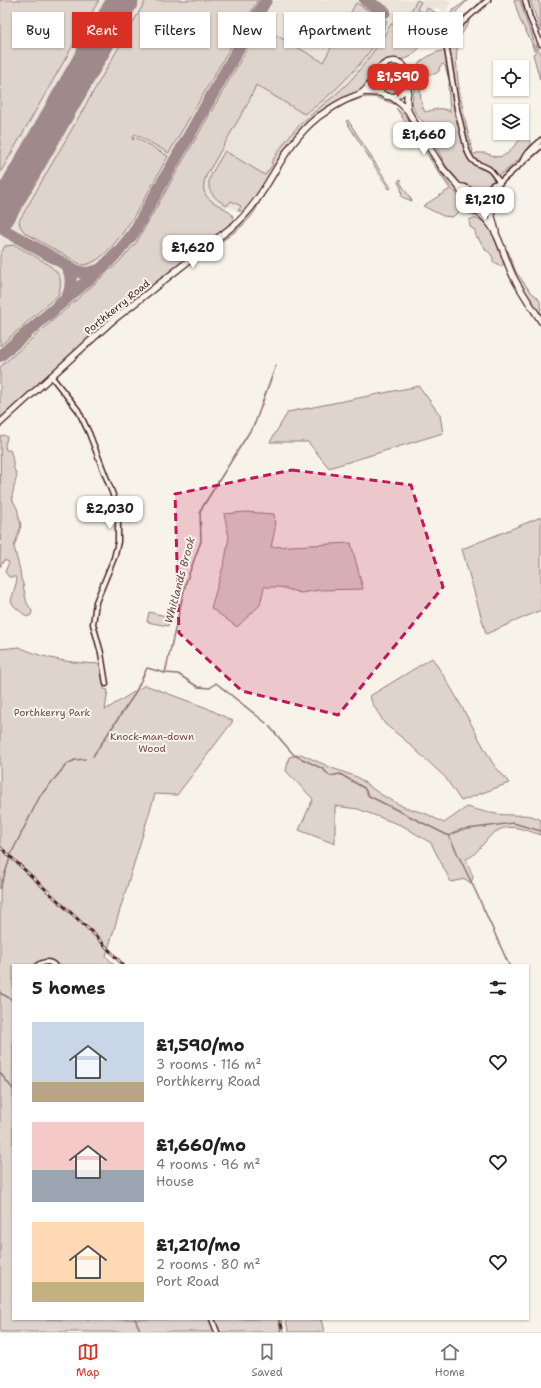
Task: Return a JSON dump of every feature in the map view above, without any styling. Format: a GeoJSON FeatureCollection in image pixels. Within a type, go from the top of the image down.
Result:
{"type":"FeatureCollection","features":[{"type":"Feature","properties":{"kind":"street"},"geometry":{"type":"LineString","coordinates":[[479,213],[486,210],[498,188],[499,183],[490,170],[475,163],[469,156],[457,109],[450,61],[446,47],[447,42],[454,31],[488,0]]}},
{"type":"Feature","properties":{"kind":"street"},"geometry":{"type":"LineString","coordinates":[[525,0],[530,18],[541,44]]}},
{"type":"Feature","properties":{"kind":"street"},"geometry":{"type":"LineString","coordinates":[[364,92],[378,68],[392,62],[397,63],[408,72],[409,82],[406,99],[408,111]]}},
{"type":"Feature","properties":{"kind":"street"},"geometry":{"type":"LineString","coordinates":[[374,77],[376,86],[381,93],[392,97],[408,111],[443,169],[459,187],[471,210],[486,218],[496,234],[513,276],[541,321]]}},
{"type":"Feature","properties":{"kind":"street"},"geometry":{"type":"LineString","coordinates":[[392,97],[401,94],[408,87]]}},
{"type":"Feature","properties":{"kind":"street","name":"Porthkerry Road"},"geometry":{"type":"LineString","coordinates":[[0,423],[112,321],[237,223],[259,198],[287,151],[305,129],[331,108],[364,92],[381,93]]}},
{"type":"Feature","properties":{"kind":"street"},"geometry":{"type":"LineString","coordinates":[[522,162],[525,156],[541,140]]}},
{"type":"Feature","properties":{"kind":"street"},"geometry":{"type":"LineString","coordinates":[[468,202],[471,196],[499,183],[541,146]]}},
{"type":"Feature","properties":{"kind":"street"},"geometry":{"type":"LineString","coordinates":[[459,187],[462,186],[486,196],[496,227],[496,234]]}},
{"type":"Feature","properties":{"kind":"street"},"geometry":{"type":"LineString","coordinates":[[51,376],[78,410],[89,433],[113,495],[118,519],[117,547],[96,602],[93,624],[101,653],[106,684]]}},
{"type":"Feature","properties":{"kind":"street"},"geometry":{"type":"LineString","coordinates":[[40,964],[49,962],[52,964]]}},
{"type":"Feature","properties":{"kind":"street"},"geometry":{"type":"LineString","coordinates":[[212,1320],[217,1332]]}},
{"type":"Feature","properties":{"kind":"highlighted area"},"geometry":{"type":"Polygon","coordinates":[[[292,470],[411,485],[443,587],[338,715],[242,691],[179,633],[175,494],[292,470]]]}},
{"type":"Feature","properties":{"kind":"shaded area"},"geometry":{"type":"Polygon","coordinates":[[[0,0],[452,0],[445,12],[436,7],[433,12],[393,12],[393,48],[396,48],[340,98],[291,138],[237,211],[228,206],[0,416],[0,0]]]}},
{"type":"Feature","properties":{"kind":"green space"},"geometry":{"type":"Polygon","coordinates":[[[0,0],[99,0],[92,12],[72,12],[72,47],[0,173],[0,0]]]}},
{"type":"Feature","properties":{"kind":"green space"},"geometry":{"type":"Polygon","coordinates":[[[146,0],[258,0],[251,12],[218,12],[218,48],[230,48],[169,153],[135,134],[132,139],[133,140],[135,137],[168,156],[143,202],[119,237],[107,252],[94,261],[82,265],[25,233],[20,226],[19,221],[118,48],[132,48],[132,24],[146,0]]]}},
{"type":"Feature","properties":{"kind":"green space"},"geometry":{"type":"Polygon","coordinates":[[[417,0],[421,2],[417,9],[422,12],[410,12],[417,0]]]}},
{"type":"Feature","properties":{"kind":"green space"},"geometry":{"type":"Polygon","coordinates":[[[468,0],[456,12],[452,12],[454,8],[454,10],[468,0]]]}},
{"type":"Feature","properties":{"kind":"green space"},"geometry":{"type":"Polygon","coordinates":[[[481,0],[491,0],[473,16],[463,22],[463,16],[481,0]]]}},
{"type":"Feature","properties":{"kind":"green space"},"geometry":{"type":"Polygon","coordinates":[[[514,0],[520,0],[535,43],[533,44],[536,50],[534,51],[531,41],[520,20],[514,0]]]}},
{"type":"Feature","properties":{"kind":"green space"},"geometry":{"type":"Polygon","coordinates":[[[530,0],[538,0],[540,4],[541,32],[530,0]]]}},
{"type":"Feature","properties":{"kind":"green space"},"geometry":{"type":"Polygon","coordinates":[[[356,3],[372,12],[351,12],[356,3]]]}},
{"type":"Feature","properties":{"kind":"green space"},"geometry":{"type":"Polygon","coordinates":[[[427,8],[434,12],[425,12],[427,8]]]}},
{"type":"Feature","properties":{"kind":"green space"},"geometry":{"type":"Polygon","coordinates":[[[468,22],[469,23],[463,32],[463,24],[468,22]]]}},
{"type":"Feature","properties":{"kind":"green space"},"geometry":{"type":"Polygon","coordinates":[[[392,24],[393,48],[419,48],[410,57],[404,59],[388,59],[381,62],[375,67],[366,86],[362,90],[342,99],[303,128],[286,147],[264,185],[247,209],[238,211],[241,206],[231,201],[227,206],[217,199],[209,187],[209,181],[225,151],[265,175],[273,164],[271,163],[282,146],[300,125],[336,95],[352,79],[376,48],[385,48],[385,34],[392,24]]]}},
{"type":"Feature","properties":{"kind":"green space"},"geometry":{"type":"Polygon","coordinates":[[[276,35],[284,40],[284,48],[298,48],[323,62],[331,48],[372,48],[339,86],[315,107],[304,114],[256,85],[248,103],[206,176],[204,186],[205,193],[209,199],[231,214],[234,220],[233,224],[114,316],[76,350],[75,348],[72,350],[74,352],[0,419],[0,367],[119,262],[136,243],[247,48],[276,48],[276,35]]]}},
{"type":"Feature","properties":{"kind":"green space"},"geometry":{"type":"Polygon","coordinates":[[[536,44],[541,54],[540,80],[533,54],[537,51],[536,44]]]}},
{"type":"Feature","properties":{"kind":"green space"},"geometry":{"type":"Polygon","coordinates":[[[450,48],[458,48],[457,64],[460,96],[472,152],[475,155],[476,153],[485,153],[496,157],[503,156],[508,153],[520,140],[529,140],[531,144],[520,158],[506,171],[497,176],[492,173],[491,176],[495,180],[483,188],[482,186],[473,190],[469,186],[460,184],[447,167],[426,132],[424,122],[419,118],[413,108],[412,101],[419,63],[432,54],[442,51],[446,54],[451,77],[449,79],[443,64],[440,66],[439,71],[435,74],[420,74],[420,93],[423,108],[425,112],[444,109],[450,112],[448,85],[450,84],[452,86],[458,123],[463,142],[471,161],[480,168],[488,169],[472,158],[463,139],[450,48]]]}},
{"type":"Feature","properties":{"kind":"green space"},"geometry":{"type":"Polygon","coordinates":[[[391,66],[401,70],[405,80],[401,90],[391,94],[381,90],[377,80],[381,70],[391,66]]]}},
{"type":"Feature","properties":{"kind":"green space"},"geometry":{"type":"Polygon","coordinates":[[[365,95],[373,95],[383,98],[400,106],[381,99],[370,97],[365,97],[351,102],[350,100],[365,95]]]}},
{"type":"Feature","properties":{"kind":"green space"},"geometry":{"type":"Polygon","coordinates":[[[396,108],[409,118],[432,156],[430,159],[396,108]]]}},
{"type":"Feature","properties":{"kind":"green space"},"geometry":{"type":"Polygon","coordinates":[[[348,120],[391,188],[389,189],[346,121],[348,120]]]}},
{"type":"Feature","properties":{"kind":"green space"},"geometry":{"type":"Polygon","coordinates":[[[430,159],[433,160],[459,197],[462,205],[458,213],[452,217],[443,216],[423,206],[450,189],[430,159]]]}},
{"type":"Feature","properties":{"kind":"green space"},"geometry":{"type":"Polygon","coordinates":[[[400,179],[402,180],[400,182],[412,201],[402,197],[401,188],[398,182],[400,179]]]}},
{"type":"Feature","properties":{"kind":"green space"},"geometry":{"type":"Polygon","coordinates":[[[476,197],[480,197],[484,203],[480,209],[476,209],[472,205],[472,201],[476,197]]]}},
{"type":"Feature","properties":{"kind":"green space"},"geometry":{"type":"Polygon","coordinates":[[[259,203],[247,221],[219,243],[219,241],[240,224],[259,203]]]}},
{"type":"Feature","properties":{"kind":"green space"},"geometry":{"type":"Polygon","coordinates":[[[474,218],[485,222],[486,221],[493,234],[504,264],[500,267],[498,264],[493,262],[491,255],[485,250],[479,238],[476,237],[475,230],[470,227],[469,220],[474,218]]]}},
{"type":"Feature","properties":{"kind":"green space"},"geometry":{"type":"Polygon","coordinates":[[[15,245],[54,269],[60,279],[60,287],[58,295],[0,346],[0,255],[5,246],[15,245]]]}},
{"type":"Feature","properties":{"kind":"green space"},"geometry":{"type":"Polygon","coordinates":[[[506,249],[516,272],[530,291],[540,301],[541,316],[518,281],[506,249]]]}},
{"type":"Feature","properties":{"kind":"green space"},"geometry":{"type":"Polygon","coordinates":[[[419,386],[440,415],[443,433],[329,468],[308,442],[270,442],[288,412],[419,386]]]}},
{"type":"Feature","properties":{"kind":"green space"},"geometry":{"type":"Polygon","coordinates":[[[4,435],[7,437],[5,446],[6,450],[10,450],[14,470],[17,475],[12,496],[17,508],[21,526],[14,547],[27,603],[32,611],[31,615],[27,617],[14,606],[11,601],[17,580],[16,577],[9,577],[5,572],[9,562],[4,560],[0,567],[0,436],[4,435]]]}},
{"type":"Feature","properties":{"kind":"green space"},"geometry":{"type":"Polygon","coordinates":[[[246,512],[274,514],[275,529],[271,547],[351,543],[363,589],[319,590],[301,593],[280,587],[264,587],[260,605],[237,627],[211,608],[225,560],[229,537],[224,514],[246,512]]]}},
{"type":"Feature","properties":{"kind":"green space"},"geometry":{"type":"Polygon","coordinates":[[[541,517],[541,610],[486,634],[462,549],[541,517]]]}},
{"type":"Feature","properties":{"kind":"green space"},"geometry":{"type":"Polygon","coordinates":[[[149,612],[170,617],[168,626],[147,622],[149,612]]]}},
{"type":"Feature","properties":{"kind":"green space"},"geometry":{"type":"Polygon","coordinates":[[[19,647],[59,660],[102,664],[104,689],[108,690],[105,710],[145,685],[207,708],[233,721],[177,795],[155,794],[106,956],[113,964],[12,964],[12,1320],[278,1320],[281,1332],[0,1332],[0,649],[19,647]]]}},
{"type":"Feature","properties":{"kind":"green space"},"geometry":{"type":"Polygon","coordinates":[[[432,658],[456,696],[492,762],[509,783],[461,801],[445,777],[385,724],[372,703],[370,696],[432,658]]]}},
{"type":"Feature","properties":{"kind":"green space"},"geometry":{"type":"Polygon","coordinates":[[[301,754],[357,777],[380,794],[404,807],[427,814],[444,823],[467,807],[494,814],[533,816],[541,820],[541,835],[510,827],[497,831],[474,854],[466,859],[473,877],[471,883],[465,879],[451,882],[431,843],[403,826],[358,809],[335,806],[335,844],[299,830],[313,799],[286,771],[289,757],[301,754]]]}},
{"type":"Feature","properties":{"kind":"green space"},"geometry":{"type":"Polygon","coordinates":[[[285,1320],[321,1320],[324,1332],[289,1332],[285,1320]]]}},
{"type":"Feature","properties":{"kind":"waterway","name":"Whitlands Brook"},"geometry":{"type":"LineString","coordinates":[[93,756],[134,695],[147,668],[165,673],[186,582],[201,541],[200,511],[255,423],[276,365]]}},
{"type":"Feature","properties":{"kind":"waterway"},"geometry":{"type":"LineString","coordinates":[[165,673],[178,674],[198,687],[210,688],[216,683],[266,723]]}},
{"type":"Feature","properties":{"kind":"waterway"},"geometry":{"type":"LineString","coordinates":[[269,726],[294,755],[323,769],[330,776],[340,774],[364,788],[369,796],[449,836],[460,830],[513,823],[541,831]]}},
{"type":"Feature","properties":{"kind":"waterway","name":"Whitlands Brook"},"geometry":{"type":"LineString","coordinates":[[0,888],[12,852],[40,796],[67,764],[75,760],[85,759]]}},
{"type":"Feature","properties":{"kind":"waterway"},"geometry":{"type":"LineString","coordinates":[[449,836],[509,964]]}},
{"type":"Feature","properties":{"kind":"waterway"},"geometry":{"type":"LineString","coordinates":[[0,993],[12,999]]}},
{"type":"Feature","properties":{"kind":"waterway"},"geometry":{"type":"LineString","coordinates":[[0,1073],[12,1088]]}},
{"type":"Feature","properties":{"kind":"waterway"},"geometry":{"type":"LineString","coordinates":[[135,1320],[141,1332]]}},
{"type":"Feature","properties":{"kind":"taxiway"},"geometry":{"type":"LineString","coordinates":[[0,356],[104,266],[133,234],[266,0]]}},
{"type":"Feature","properties":{"kind":"taxiway"},"geometry":{"type":"LineString","coordinates":[[365,0],[385,12]]}},
{"type":"Feature","properties":{"kind":"taxiway"},"geometry":{"type":"LineString","coordinates":[[2,212],[1,222],[6,231],[79,272],[87,273],[99,270]]}},
{"type":"Feature","properties":{"kind":"taxiway"},"geometry":{"type":"LineString","coordinates":[[67,266],[71,282],[67,298]]}},
{"type":"Feature","properties":{"kind":"runway"},"geometry":{"type":"LineString","coordinates":[[0,215],[123,0]]}},
{"type":"Feature","properties":{"kind":"railway"},"geometry":{"type":"LineString","coordinates":[[0,847],[97,937],[122,964]]}},
{"type":"Feature","properties":{"kind":"railway"},"geometry":{"type":"LineString","coordinates":[[280,1320],[283,1332]]}},
{"type":"Feature","properties":{"kind":"park label","name":"Porthkerry Park"},"geometry":{"type":"Point","coordinates":[52,712]}},
{"type":"Feature","properties":{"kind":"park label","name":"Knock-man-down Wood"},"geometry":{"type":"Point","coordinates":[152,742]}}]}
